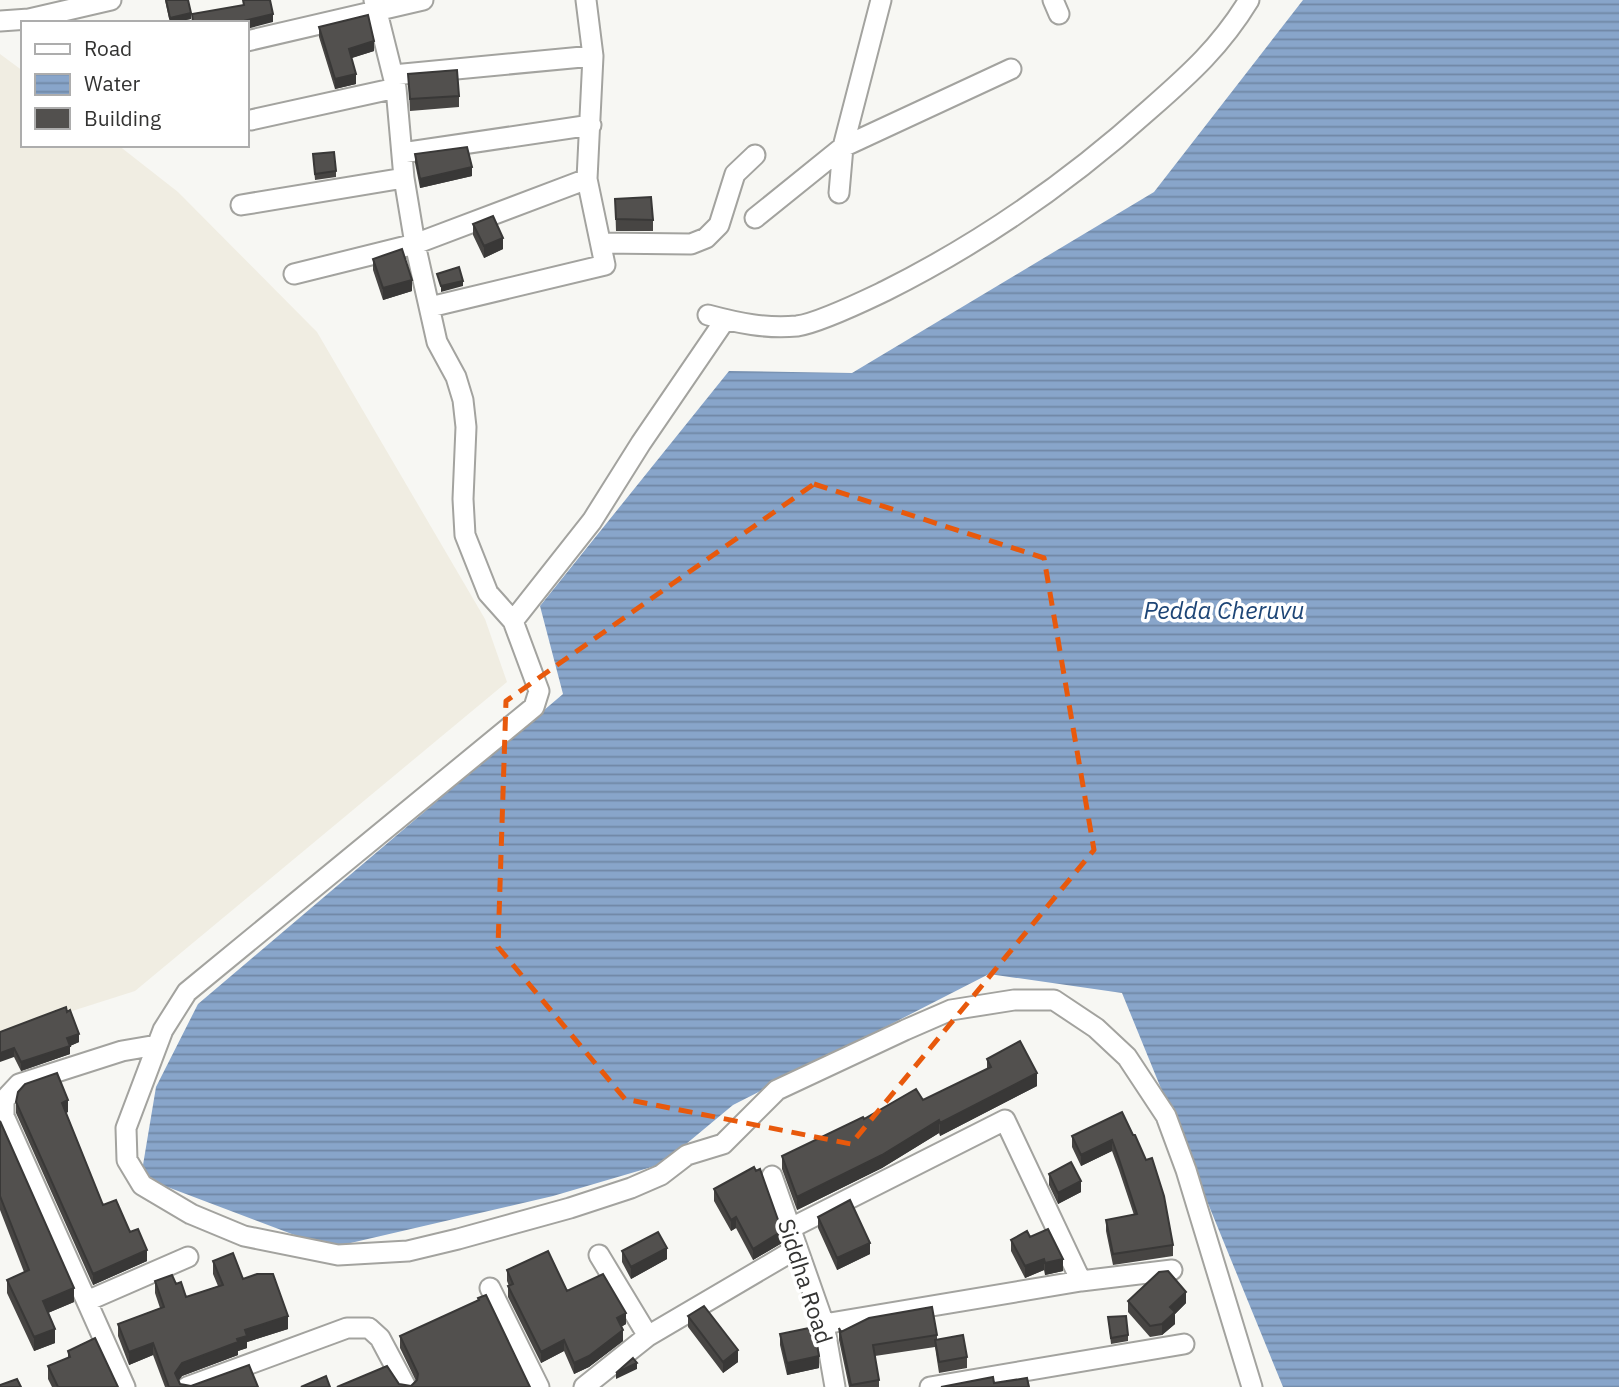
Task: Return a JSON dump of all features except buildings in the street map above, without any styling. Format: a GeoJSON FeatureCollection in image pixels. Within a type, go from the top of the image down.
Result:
{"type":"FeatureCollection","features":[{"type":"Feature","properties":{"kind":"street"},"geometry":{"type":"LineString","coordinates":[[21,0],[29,19]]}},
{"type":"Feature","properties":{"kind":"street"},"geometry":{"type":"LineString","coordinates":[[0,21],[29,19],[111,0]]}},
{"type":"Feature","properties":{"kind":"street"},"geometry":{"type":"LineString","coordinates":[[248,41],[376,6],[423,0]]}},
{"type":"Feature","properties":{"kind":"street"},"geometry":{"type":"LineString","coordinates":[[430,307],[606,265],[587,179],[593,56],[586,0]]}},
{"type":"Feature","properties":{"kind":"street"},"geometry":{"type":"LineString","coordinates":[[839,193],[843,147],[881,0]]}},
{"type":"Feature","properties":{"kind":"street"},"geometry":{"type":"LineString","coordinates":[[513,621],[592,520],[717,317],[748,326],[799,326],[859,304],[943,262],[1032,205],[1112,144],[1206,59],[1234,26],[1249,0]]}},
{"type":"Feature","properties":{"kind":"street"},"geometry":{"type":"LineString","coordinates":[[376,6],[395,82],[404,178],[415,244],[437,342],[456,377],[463,400],[466,427],[463,499],[466,535],[488,593],[513,621],[539,691],[534,707],[187,992],[163,1030],[126,1128],[127,1160],[142,1185],[191,1214],[244,1236],[338,1255],[408,1251],[570,1208],[661,1175],[687,1155],[723,1144],[777,1090],[951,1010],[1014,1000],[1055,1000],[1096,1028],[1128,1058],[1166,1116],[1186,1170],[1252,1387]]}},
{"type":"Feature","properties":{"kind":"street"},"geometry":{"type":"LineString","coordinates":[[251,120],[395,82],[593,56]]}},
{"type":"Feature","properties":{"kind":"street"},"geometry":{"type":"LineString","coordinates":[[755,218],[843,147],[1010,68]]}},
{"type":"Feature","properties":{"kind":"street"},"geometry":{"type":"LineString","coordinates":[[402,153],[591,125]]}},
{"type":"Feature","properties":{"kind":"street"},"geometry":{"type":"LineString","coordinates":[[601,243],[691,244],[706,238],[719,225],[735,174],[755,155]]}},
{"type":"Feature","properties":{"kind":"street"},"geometry":{"type":"LineString","coordinates":[[241,205],[404,178]]}},
{"type":"Feature","properties":{"kind":"street"},"geometry":{"type":"LineString","coordinates":[[294,274],[415,244],[587,179]]}},
{"type":"Feature","properties":{"kind":"street"},"geometry":{"type":"LineString","coordinates":[[125,1387],[4,1116],[4,1100],[19,1084],[122,1051],[157,1045]]}},
{"type":"Feature","properties":{"kind":"street"},"geometry":{"type":"LineString","coordinates":[[789,1229],[1005,1120],[1081,1281]]}},
{"type":"Feature","properties":{"kind":"street","name":"Siddha Road"},"geometry":{"type":"LineString","coordinates":[[772,1176],[824,1324],[835,1387]]}},
{"type":"Feature","properties":{"kind":"street"},"geometry":{"type":"LineString","coordinates":[[584,1387],[648,1336],[796,1248]]}},
{"type":"Feature","properties":{"kind":"street"},"geometry":{"type":"LineString","coordinates":[[599,1255],[648,1336]]}},
{"type":"Feature","properties":{"kind":"street"},"geometry":{"type":"LineString","coordinates":[[87,1301],[188,1257]]}},
{"type":"Feature","properties":{"kind":"street"},"geometry":{"type":"LineString","coordinates":[[824,1324],[1081,1281],[1172,1270]]}},
{"type":"Feature","properties":{"kind":"street"},"geometry":{"type":"LineString","coordinates":[[490,1288],[539,1387]]}},
{"type":"Feature","properties":{"kind":"street"},"geometry":{"type":"LineString","coordinates":[[187,1387],[347,1328],[369,1328],[380,1338],[406,1387]]}},
{"type":"Feature","properties":{"kind":"street"},"geometry":{"type":"LineString","coordinates":[[930,1387],[1184,1344]]}},
{"type":"Feature","properties":{"kind":"highlighted area"},"geometry":{"type":"Polygon","coordinates":[[[814,484],[1044,558],[1094,850],[851,1144],[625,1099],[498,947],[506,701],[814,484]]]}},
{"type":"Feature","properties":{"kind":"shaded area"},"geometry":{"type":"Polygon","coordinates":[[[0,54],[21,70],[21,147],[121,147],[178,192],[317,332],[485,619],[507,682],[135,991],[0,1034],[0,54]]]}},
{"type":"Feature","properties":{"kind":"water","name":"Pedda Cheruvu"},"geometry":{"type":"Polygon","coordinates":[[[1303,0],[1619,0],[1619,1387],[1283,1387],[1122,993],[989,974],[733,1105],[662,1164],[553,1196],[329,1248],[141,1177],[156,1087],[198,1004],[563,694],[540,606],[729,371],[852,373],[1154,192],[1303,0]]]}}]}
